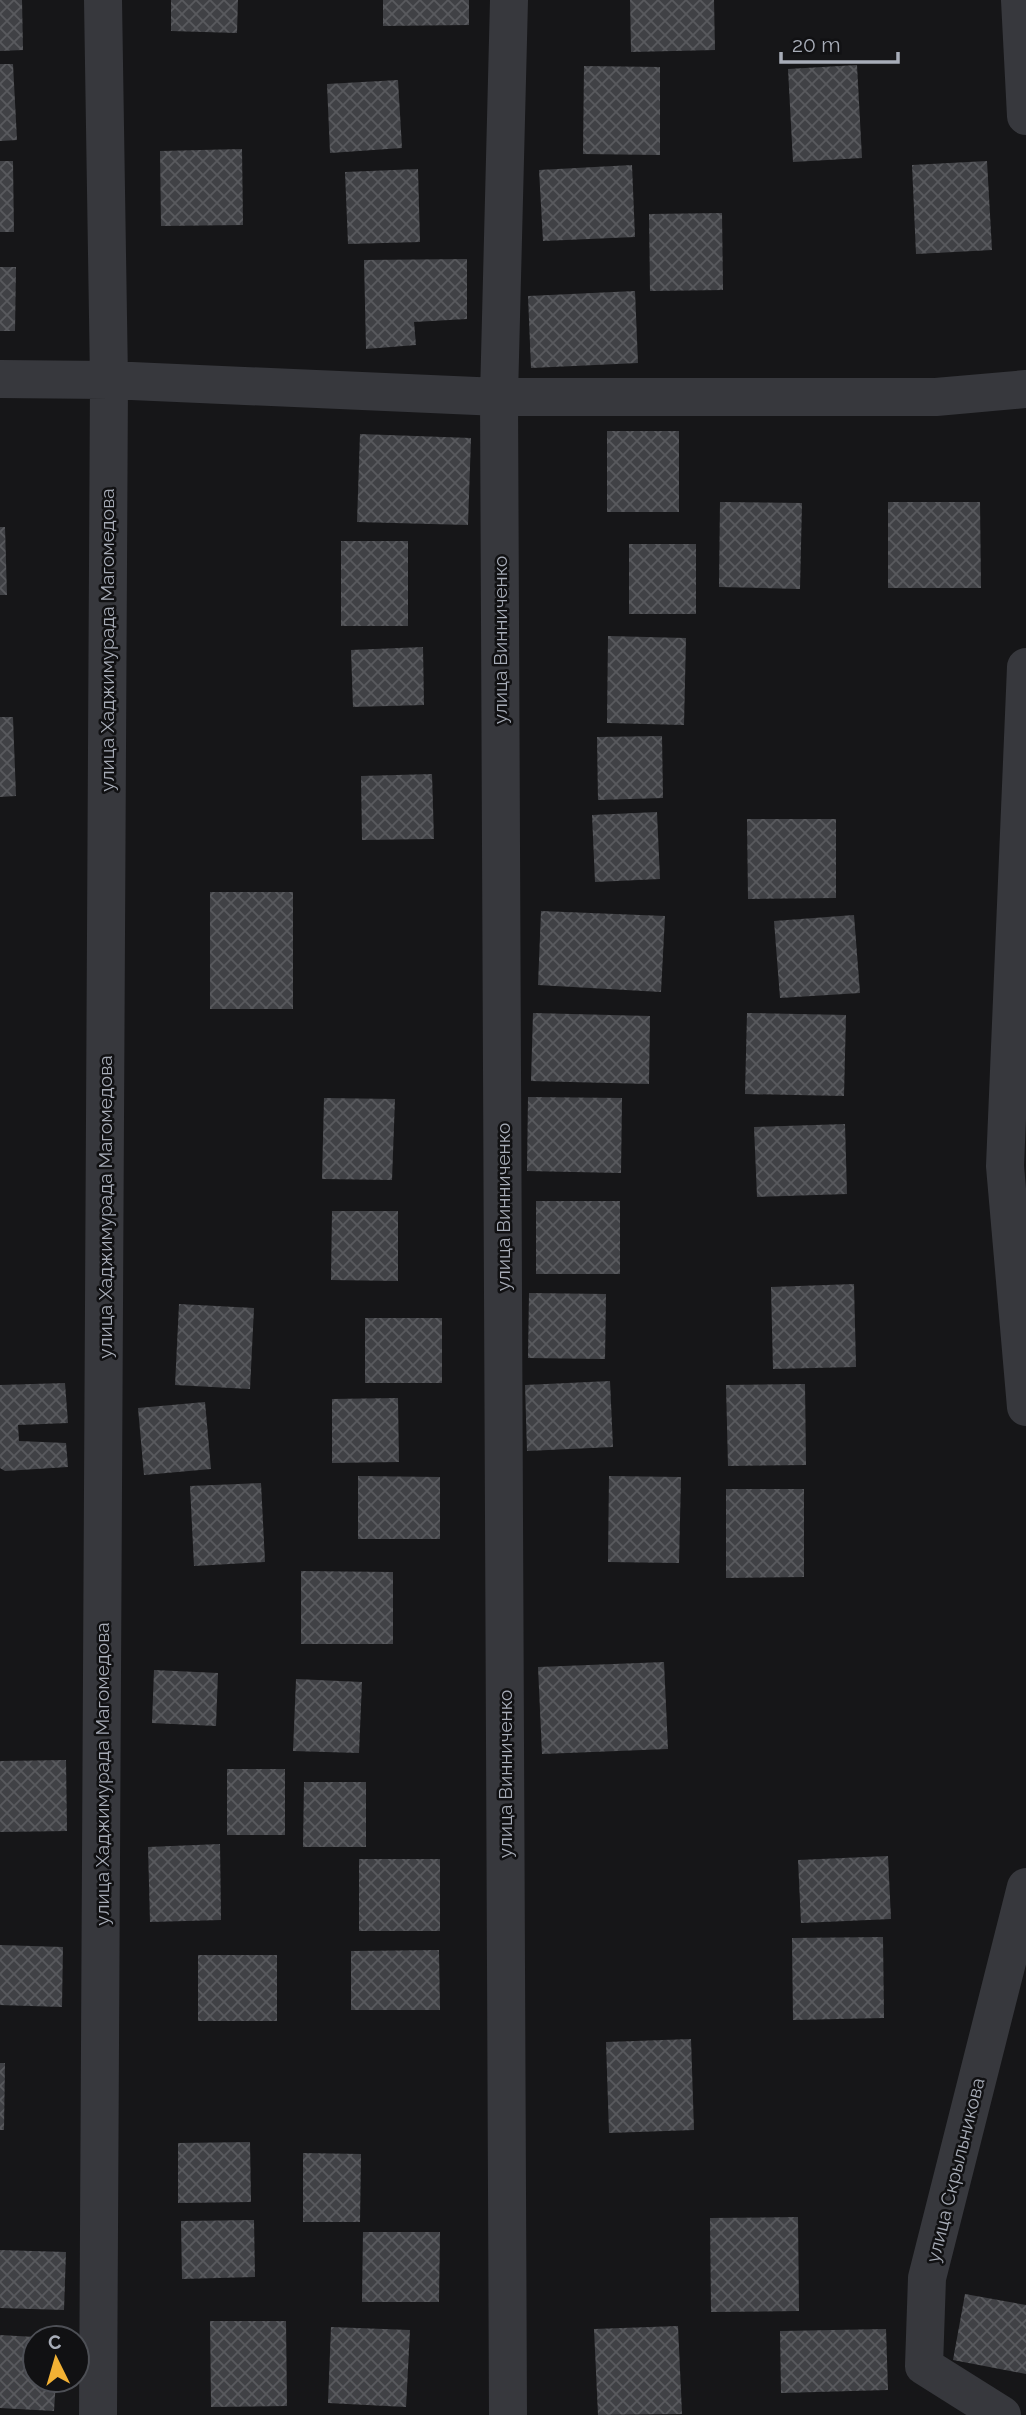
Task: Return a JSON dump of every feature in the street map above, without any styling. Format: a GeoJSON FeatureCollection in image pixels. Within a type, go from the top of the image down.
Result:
{"type":"FeatureCollection","features":[{"type":"Feature","properties":{"kind":"street","name":"улица Хаджимурада Магомедова"},"geometry":{"type":"LineString","coordinates":[[98,2415],[109,380],[103,0]]}},
{"type":"Feature","properties":{"kind":"street","name":"улица Винниченко"},"geometry":{"type":"LineString","coordinates":[[508,2415],[499,397],[509,0]]}},
{"type":"Feature","properties":{"kind":"street"},"geometry":{"type":"LineString","coordinates":[[1020,0],[1026,116]]}},
{"type":"Feature","properties":{"kind":"street"},"geometry":{"type":"LineString","coordinates":[[0,379],[109,380],[499,397],[936,397],[1026,389]]}},
{"type":"Feature","properties":{"kind":"street"},"geometry":{"type":"LineString","coordinates":[[1026,667],[1005,1166],[1026,1407]]}},
{"type":"Feature","properties":{"kind":"street","name":"улица Скрыльникова"},"geometry":{"type":"LineString","coordinates":[[1003,2415],[924,2366],[927,2278],[1026,1887]]}},
{"type":"Feature","properties":{"kind":"building"},"geometry":{"type":"Polygon","coordinates":[[[0,0],[22,0],[23,50],[0,51],[0,0]]]}},
{"type":"Feature","properties":{"kind":"building"},"geometry":{"type":"Polygon","coordinates":[[[171,0],[238,0],[237,33],[171,31],[171,0]]]}},
{"type":"Feature","properties":{"kind":"building"},"geometry":{"type":"Polygon","coordinates":[[[383,0],[469,0],[469,25],[383,26],[383,0]]]}},
{"type":"Feature","properties":{"kind":"building"},"geometry":{"type":"Polygon","coordinates":[[[630,0],[714,0],[715,50],[631,52],[630,0]]]}},
{"type":"Feature","properties":{"kind":"building"},"geometry":{"type":"Polygon","coordinates":[[[0,64],[13,64],[17,140],[0,141],[0,64]]]}},
{"type":"Feature","properties":{"kind":"building"},"geometry":{"type":"Polygon","coordinates":[[[857,65],[862,158],[793,162],[788,69],[857,65]]]}},
{"type":"Feature","properties":{"kind":"building"},"geometry":{"type":"Polygon","coordinates":[[[584,66],[660,67],[660,155],[583,154],[584,66]]]}},
{"type":"Feature","properties":{"kind":"building"},"geometry":{"type":"Polygon","coordinates":[[[398,80],[402,148],[330,153],[327,84],[398,80]]]}},
{"type":"Feature","properties":{"kind":"building"},"geometry":{"type":"Polygon","coordinates":[[[242,149],[243,225],[161,226],[160,151],[242,149]]]}},
{"type":"Feature","properties":{"kind":"building"},"geometry":{"type":"Polygon","coordinates":[[[0,161],[13,161],[14,232],[0,232],[0,161]]]}},
{"type":"Feature","properties":{"kind":"building"},"geometry":{"type":"Polygon","coordinates":[[[987,161],[992,250],[916,254],[912,165],[987,161]]]}},
{"type":"Feature","properties":{"kind":"building"},"geometry":{"type":"Polygon","coordinates":[[[632,165],[635,237],[543,241],[539,170],[632,165]]]}},
{"type":"Feature","properties":{"kind":"building"},"geometry":{"type":"Polygon","coordinates":[[[418,169],[420,242],[348,244],[345,172],[418,169]]]}},
{"type":"Feature","properties":{"kind":"building"},"geometry":{"type":"Polygon","coordinates":[[[722,213],[723,290],[650,291],[649,214],[722,213]]]}},
{"type":"Feature","properties":{"kind":"building"},"geometry":{"type":"Polygon","coordinates":[[[467,259],[467,319],[414,322],[416,345],[366,349],[364,260],[467,259]]]}},
{"type":"Feature","properties":{"kind":"building"},"geometry":{"type":"Polygon","coordinates":[[[0,267],[16,267],[15,331],[0,331],[0,267]]]}},
{"type":"Feature","properties":{"kind":"building"},"geometry":{"type":"Polygon","coordinates":[[[635,291],[638,363],[531,368],[528,296],[635,291]]]}},
{"type":"Feature","properties":{"kind":"building"},"geometry":{"type":"Polygon","coordinates":[[[607,431],[679,431],[679,512],[607,512],[607,431]]]}},
{"type":"Feature","properties":{"kind":"building"},"geometry":{"type":"Polygon","coordinates":[[[360,434],[471,438],[468,525],[357,522],[360,434]]]}},
{"type":"Feature","properties":{"kind":"building"},"geometry":{"type":"Polygon","coordinates":[[[720,502],[802,503],[800,589],[719,587],[720,502]]]}},
{"type":"Feature","properties":{"kind":"building"},"geometry":{"type":"Polygon","coordinates":[[[888,502],[980,502],[981,588],[888,588],[888,502]]]}},
{"type":"Feature","properties":{"kind":"building"},"geometry":{"type":"Polygon","coordinates":[[[0,527],[5,527],[7,595],[0,595],[0,527]]]}},
{"type":"Feature","properties":{"kind":"building"},"geometry":{"type":"Polygon","coordinates":[[[341,541],[408,541],[408,626],[341,626],[341,541]]]}},
{"type":"Feature","properties":{"kind":"building"},"geometry":{"type":"Polygon","coordinates":[[[629,544],[696,544],[696,614],[629,614],[629,544]]]}},
{"type":"Feature","properties":{"kind":"building"},"geometry":{"type":"Polygon","coordinates":[[[608,636],[686,638],[684,725],[607,723],[608,636]]]}},
{"type":"Feature","properties":{"kind":"building"},"geometry":{"type":"Polygon","coordinates":[[[423,647],[424,705],[353,707],[351,650],[423,647]]]}},
{"type":"Feature","properties":{"kind":"building"},"geometry":{"type":"Polygon","coordinates":[[[0,717],[13,717],[16,796],[0,797],[0,717]]]}},
{"type":"Feature","properties":{"kind":"building"},"geometry":{"type":"Polygon","coordinates":[[[662,736],[663,798],[598,800],[597,737],[662,736]]]}},
{"type":"Feature","properties":{"kind":"building"},"geometry":{"type":"Polygon","coordinates":[[[432,774],[434,839],[362,840],[361,776],[432,774]]]}},
{"type":"Feature","properties":{"kind":"building"},"geometry":{"type":"Polygon","coordinates":[[[657,812],[660,879],[595,882],[592,815],[657,812]]]}},
{"type":"Feature","properties":{"kind":"building"},"geometry":{"type":"Polygon","coordinates":[[[747,819],[836,819],[836,898],[748,899],[747,819]]]}},
{"type":"Feature","properties":{"kind":"building"},"geometry":{"type":"Polygon","coordinates":[[[210,892],[293,892],[293,1009],[210,1009],[210,892]]]}},
{"type":"Feature","properties":{"kind":"building"},"geometry":{"type":"Polygon","coordinates":[[[541,911],[665,916],[661,992],[538,985],[541,911]]]}},
{"type":"Feature","properties":{"kind":"building"},"geometry":{"type":"Polygon","coordinates":[[[854,915],[860,993],[780,998],[774,921],[854,915]]]}},
{"type":"Feature","properties":{"kind":"building"},"geometry":{"type":"Polygon","coordinates":[[[533,1013],[650,1016],[649,1084],[531,1081],[533,1013]]]}},
{"type":"Feature","properties":{"kind":"building"},"geometry":{"type":"Polygon","coordinates":[[[747,1013],[846,1015],[844,1096],[745,1094],[747,1013]]]}},
{"type":"Feature","properties":{"kind":"building"},"geometry":{"type":"Polygon","coordinates":[[[528,1097],[622,1098],[621,1173],[527,1171],[528,1097]]]}},
{"type":"Feature","properties":{"kind":"building"},"geometry":{"type":"Polygon","coordinates":[[[324,1098],[395,1099],[392,1180],[322,1179],[324,1098]]]}},
{"type":"Feature","properties":{"kind":"building"},"geometry":{"type":"Polygon","coordinates":[[[845,1124],[847,1194],[757,1197],[754,1127],[845,1124]]]}},
{"type":"Feature","properties":{"kind":"building"},"geometry":{"type":"Polygon","coordinates":[[[536,1201],[620,1201],[620,1274],[536,1274],[536,1201]]]}},
{"type":"Feature","properties":{"kind":"building"},"geometry":{"type":"Polygon","coordinates":[[[332,1211],[398,1211],[398,1281],[331,1280],[332,1211]]]}},
{"type":"Feature","properties":{"kind":"building"},"geometry":{"type":"Polygon","coordinates":[[[854,1284],[856,1367],[773,1369],[771,1287],[854,1284]]]}},
{"type":"Feature","properties":{"kind":"building"},"geometry":{"type":"Polygon","coordinates":[[[529,1293],[606,1294],[605,1359],[528,1358],[529,1293]]]}},
{"type":"Feature","properties":{"kind":"building"},"geometry":{"type":"Polygon","coordinates":[[[179,1304],[254,1308],[250,1389],[175,1385],[179,1304]]]}},
{"type":"Feature","properties":{"kind":"building"},"geometry":{"type":"Polygon","coordinates":[[[365,1318],[442,1318],[442,1383],[365,1383],[365,1318]]]}},
{"type":"Feature","properties":{"kind":"building"},"geometry":{"type":"Polygon","coordinates":[[[610,1381],[613,1447],[527,1451],[525,1385],[610,1381]]]}},
{"type":"Feature","properties":{"kind":"building"},"geometry":{"type":"Polygon","coordinates":[[[65,1383],[68,1423],[18,1425],[19,1441],[66,1443],[68,1467],[5,1471],[0,1468],[0,1385],[65,1383]]]}},
{"type":"Feature","properties":{"kind":"building"},"geometry":{"type":"Polygon","coordinates":[[[805,1384],[806,1465],[728,1466],[726,1385],[805,1384]]]}},
{"type":"Feature","properties":{"kind":"building"},"geometry":{"type":"Polygon","coordinates":[[[398,1398],[399,1462],[332,1463],[332,1399],[398,1398]]]}},
{"type":"Feature","properties":{"kind":"building"},"geometry":{"type":"Polygon","coordinates":[[[205,1402],[211,1469],[144,1475],[138,1408],[205,1402]]]}},
{"type":"Feature","properties":{"kind":"building"},"geometry":{"type":"Polygon","coordinates":[[[358,1476],[440,1477],[440,1539],[358,1539],[358,1476]]]}},
{"type":"Feature","properties":{"kind":"building"},"geometry":{"type":"Polygon","coordinates":[[[609,1476],[681,1477],[679,1563],[608,1562],[609,1476]]]}},
{"type":"Feature","properties":{"kind":"building"},"geometry":{"type":"Polygon","coordinates":[[[261,1483],[265,1562],[194,1566],[190,1486],[261,1483]]]}},
{"type":"Feature","properties":{"kind":"building"},"geometry":{"type":"Polygon","coordinates":[[[726,1489],[804,1489],[804,1577],[726,1578],[726,1489]]]}},
{"type":"Feature","properties":{"kind":"building"},"geometry":{"type":"Polygon","coordinates":[[[301,1571],[393,1572],[393,1644],[301,1644],[301,1571]]]}},
{"type":"Feature","properties":{"kind":"building"},"geometry":{"type":"Polygon","coordinates":[[[664,1662],[668,1749],[542,1754],[538,1667],[664,1662]]]}},
{"type":"Feature","properties":{"kind":"building"},"geometry":{"type":"Polygon","coordinates":[[[154,1670],[218,1673],[216,1726],[152,1723],[154,1670]]]}},
{"type":"Feature","properties":{"kind":"building"},"geometry":{"type":"Polygon","coordinates":[[[296,1679],[362,1682],[359,1753],[293,1751],[296,1679]]]}},
{"type":"Feature","properties":{"kind":"building"},"geometry":{"type":"Polygon","coordinates":[[[66,1760],[67,1831],[0,1832],[0,1761],[66,1760]]]}},
{"type":"Feature","properties":{"kind":"building"},"geometry":{"type":"Polygon","coordinates":[[[227,1769],[285,1769],[285,1835],[227,1835],[227,1769]]]}},
{"type":"Feature","properties":{"kind":"building"},"geometry":{"type":"Polygon","coordinates":[[[304,1782],[366,1782],[366,1847],[303,1847],[304,1782]]]}},
{"type":"Feature","properties":{"kind":"building"},"geometry":{"type":"Polygon","coordinates":[[[220,1844],[221,1920],[150,1922],[148,1847],[220,1844]]]}},
{"type":"Feature","properties":{"kind":"building"},"geometry":{"type":"Polygon","coordinates":[[[888,1856],[891,1919],[801,1923],[798,1860],[888,1856]]]}},
{"type":"Feature","properties":{"kind":"building"},"geometry":{"type":"Polygon","coordinates":[[[359,1859],[440,1859],[440,1931],[359,1931],[359,1859]]]}},
{"type":"Feature","properties":{"kind":"building"},"geometry":{"type":"Polygon","coordinates":[[[883,1937],[884,2018],[793,2020],[792,1938],[883,1937]]]}},
{"type":"Feature","properties":{"kind":"building"},"geometry":{"type":"Polygon","coordinates":[[[0,1945],[63,1947],[62,2007],[0,2005],[0,1945]]]}},
{"type":"Feature","properties":{"kind":"building"},"geometry":{"type":"Polygon","coordinates":[[[439,1950],[440,2010],[351,2010],[351,1951],[439,1950]]]}},
{"type":"Feature","properties":{"kind":"building"},"geometry":{"type":"Polygon","coordinates":[[[198,1955],[277,1955],[277,2021],[198,2021],[198,1955]]]}},
{"type":"Feature","properties":{"kind":"building"},"geometry":{"type":"Polygon","coordinates":[[[691,2039],[694,2130],[609,2133],[606,2042],[691,2039]]]}},
{"type":"Feature","properties":{"kind":"building"},"geometry":{"type":"Polygon","coordinates":[[[0,2063],[5,2063],[4,2130],[0,2130],[0,2063]]]}},
{"type":"Feature","properties":{"kind":"building"},"geometry":{"type":"Polygon","coordinates":[[[250,2142],[251,2202],[178,2203],[178,2143],[250,2142]]]}},
{"type":"Feature","properties":{"kind":"building"},"geometry":{"type":"Polygon","coordinates":[[[303,2153],[361,2154],[360,2222],[303,2222],[303,2153]]]}},
{"type":"Feature","properties":{"kind":"building"},"geometry":{"type":"Polygon","coordinates":[[[798,2217],[799,2311],[711,2312],[710,2218],[798,2217]]]}},
{"type":"Feature","properties":{"kind":"building"},"geometry":{"type":"Polygon","coordinates":[[[254,2220],[255,2277],[182,2279],[181,2221],[254,2220]]]}},
{"type":"Feature","properties":{"kind":"building"},"geometry":{"type":"Polygon","coordinates":[[[363,2232],[440,2232],[439,2302],[362,2302],[363,2232]]]}},
{"type":"Feature","properties":{"kind":"building"},"geometry":{"type":"Polygon","coordinates":[[[0,2250],[66,2252],[64,2310],[0,2308],[0,2250]]]}},
{"type":"Feature","properties":{"kind":"building"},"geometry":{"type":"Polygon","coordinates":[[[965,2294],[1026,2305],[1026,2374],[953,2360],[965,2294]]]}},
{"type":"Feature","properties":{"kind":"building"},"geometry":{"type":"Polygon","coordinates":[[[210,2321],[286,2321],[287,2406],[211,2407],[210,2321]]]}},
{"type":"Feature","properties":{"kind":"building"},"geometry":{"type":"Polygon","coordinates":[[[678,2326],[682,2414],[598,2415],[594,2329],[678,2326]]]}},
{"type":"Feature","properties":{"kind":"building"},"geometry":{"type":"Polygon","coordinates":[[[331,2327],[410,2330],[406,2407],[328,2403],[331,2327]]]}},
{"type":"Feature","properties":{"kind":"building"},"geometry":{"type":"Polygon","coordinates":[[[886,2329],[888,2390],[781,2393],[780,2331],[886,2329]]]}},
{"type":"Feature","properties":{"kind":"building"},"geometry":{"type":"Polygon","coordinates":[[[0,2335],[21,2336],[21,2394],[55,2394],[54,2411],[0,2408],[0,2335]]]}}]}
